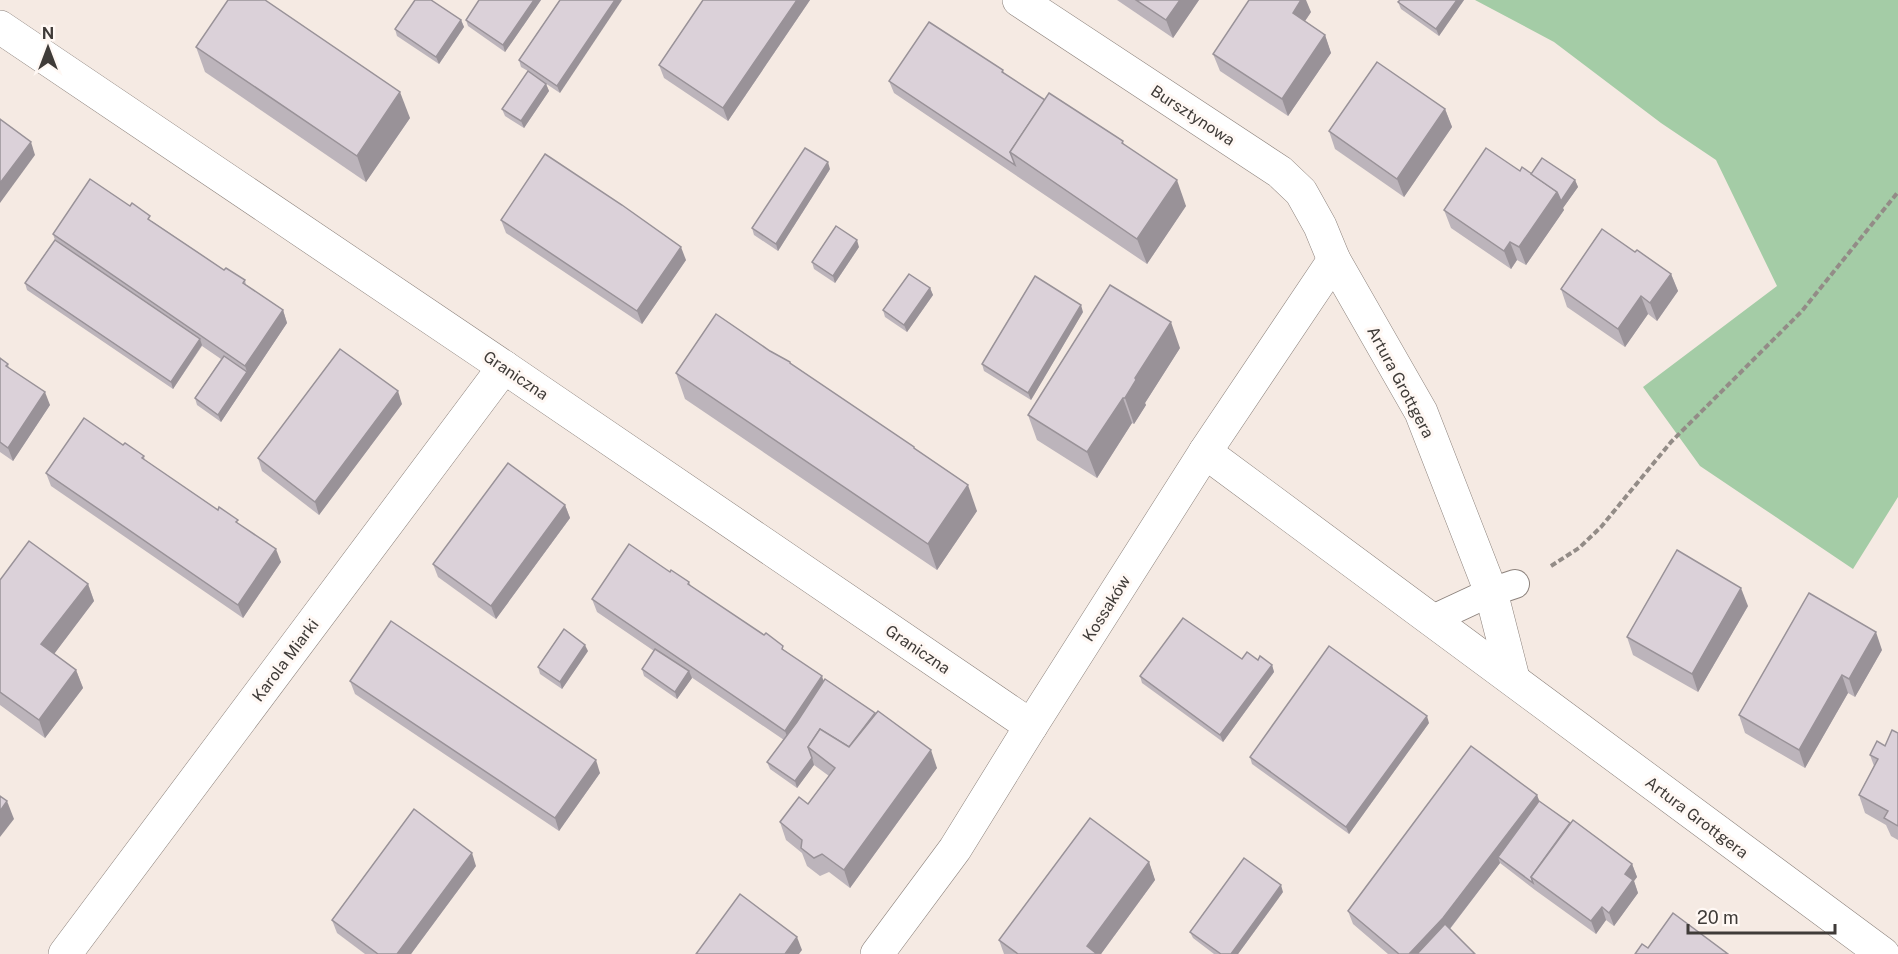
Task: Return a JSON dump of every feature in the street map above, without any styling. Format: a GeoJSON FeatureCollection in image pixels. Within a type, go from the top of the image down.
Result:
{"type":"FeatureCollection","features":[{"type":"Feature","properties":{"kind":"street","name":"Bursztynowa"},"geometry":{"type":"LineString","coordinates":[[1018,0],[1280,172],[1301,192],[1320,226],[1334,260]]}},
{"type":"Feature","properties":{"kind":"street","name":"Graniczna"},"geometry":{"type":"LineString","coordinates":[[0,27],[1031,726]]}},
{"type":"Feature","properties":{"kind":"street","name":"Kossaków"},"geometry":{"type":"LineString","coordinates":[[877,954],[955,849],[1205,452],[1334,260]]}},
{"type":"Feature","properties":{"kind":"street","name":"Artura Grottgera"},"geometry":{"type":"LineString","coordinates":[[1334,260],[1421,412],[1503,588],[1513,678]]}},
{"type":"Feature","properties":{"kind":"street","name":"Karola Miarki"},"geometry":{"type":"LineString","coordinates":[[65,954],[504,367]]}},
{"type":"Feature","properties":{"kind":"street","name":"Artura Grottgera"},"geometry":{"type":"LineString","coordinates":[[1205,452],[1883,954]]}},
{"type":"Feature","properties":{"kind":"lane"},"geometry":{"type":"LineString","coordinates":[[1433,619],[1503,588]]}},
{"type":"Feature","properties":{"kind":"path"},"geometry":{"type":"LineString","coordinates":[[1503,588],[1557,564],[1579,548],[1601,527],[1671,442],[1802,311],[1898,192]]}},
{"type":"Feature","properties":{"kind":"green space"},"geometry":{"type":"Polygon","coordinates":[[[1475,0],[1898,0],[1898,497],[1853,569],[1700,466],[1643,387],[1777,286],[1716,160],[1661,123],[1554,42],[1475,0]]]}},
{"type":"Feature","properties":{"kind":"building"},"geometry":{"type":"Polygon","coordinates":[[[228,0],[265,0],[400,92],[357,156],[196,47],[228,0]]]}},
{"type":"Feature","properties":{"kind":"building"},"geometry":{"type":"Polygon","coordinates":[[[415,0],[431,0],[461,20],[436,57],[395,29],[415,0]]]}},
{"type":"Feature","properties":{"kind":"building"},"geometry":{"type":"Polygon","coordinates":[[[479,0],[534,0],[503,45],[466,20],[479,0]]]}},
{"type":"Feature","properties":{"kind":"building"},"geometry":{"type":"Polygon","coordinates":[[[560,0],[615,0],[557,86],[519,60],[560,0]]]}},
{"type":"Feature","properties":{"kind":"building"},"geometry":{"type":"Polygon","coordinates":[[[703,0],[797,0],[723,108],[659,65],[703,0]]]}},
{"type":"Feature","properties":{"kind":"building"},"geometry":{"type":"Polygon","coordinates":[[[1136,0],[1180,0],[1166,20],[1136,0]]]}},
{"type":"Feature","properties":{"kind":"building"},"geometry":{"type":"Polygon","coordinates":[[[1249,0],[1301,0],[1293,13],[1325,35],[1282,99],[1213,54],[1249,0]]]}},
{"type":"Feature","properties":{"kind":"building"},"geometry":{"type":"Polygon","coordinates":[[[1400,0],[1457,0],[1436,29],[1398,2],[1400,0]]]}},
{"type":"Feature","properties":{"kind":"building"},"geometry":{"type":"Polygon","coordinates":[[[929,22],[1045,100],[1010,152],[1015,165],[889,81],[929,22]]]}},
{"type":"Feature","properties":{"kind":"building"},"geometry":{"type":"Polygon","coordinates":[[[1377,62],[1445,109],[1397,179],[1329,131],[1377,62]]]}},
{"type":"Feature","properties":{"kind":"building"},"geometry":{"type":"Polygon","coordinates":[[[528,71],[546,84],[521,121],[502,109],[528,71]]]}},
{"type":"Feature","properties":{"kind":"building"},"geometry":{"type":"Polygon","coordinates":[[[1049,93],[1123,141],[1122,143],[1177,180],[1137,239],[1010,152],[1049,93]]]}},
{"type":"Feature","properties":{"kind":"building"},"geometry":{"type":"Polygon","coordinates":[[[0,119],[31,142],[0,183],[0,119]]]}},
{"type":"Feature","properties":{"kind":"building"},"geometry":{"type":"Polygon","coordinates":[[[805,148],[828,162],[776,244],[752,228],[805,148]]]}},
{"type":"Feature","properties":{"kind":"building"},"geometry":{"type":"Polygon","coordinates":[[[1486,148],[1520,171],[1522,167],[1557,192],[1519,247],[1510,242],[1504,251],[1444,210],[1486,148]]]}},
{"type":"Feature","properties":{"kind":"building"},"geometry":{"type":"Polygon","coordinates":[[[545,154],[681,247],[637,311],[501,220],[545,154]]]}},
{"type":"Feature","properties":{"kind":"building"},"geometry":{"type":"Polygon","coordinates":[[[1542,158],[1575,180],[1561,201],[1557,192],[1531,174],[1542,158]]]}},
{"type":"Feature","properties":{"kind":"building"},"geometry":{"type":"Polygon","coordinates":[[[90,179],[130,206],[132,203],[150,216],[148,219],[224,270],[226,268],[245,280],[243,283],[283,310],[245,366],[53,234],[90,179]]]}},
{"type":"Feature","properties":{"kind":"building"},"geometry":{"type":"Polygon","coordinates":[[[836,226],[857,240],[833,276],[812,262],[836,226]]]}},
{"type":"Feature","properties":{"kind":"building"},"geometry":{"type":"Polygon","coordinates":[[[1602,229],[1671,274],[1650,303],[1641,296],[1618,329],[1561,289],[1602,229]]]}},
{"type":"Feature","properties":{"kind":"building"},"geometry":{"type":"Polygon","coordinates":[[[55,240],[200,339],[171,382],[25,283],[55,240]]]}},
{"type":"Feature","properties":{"kind":"building"},"geometry":{"type":"Polygon","coordinates":[[[909,274],[930,288],[904,325],[883,310],[909,274]]]}},
{"type":"Feature","properties":{"kind":"building"},"geometry":{"type":"Polygon","coordinates":[[[1035,276],[1081,305],[1028,393],[982,364],[1035,276]]]}},
{"type":"Feature","properties":{"kind":"building"},"geometry":{"type":"Polygon","coordinates":[[[1110,285],[1171,322],[1135,378],[1125,398],[1087,452],[1028,415],[1110,285]]]}},
{"type":"Feature","properties":{"kind":"building"},"geometry":{"type":"Polygon","coordinates":[[[716,314],[790,362],[968,485],[928,544],[676,373],[716,314]]]}},
{"type":"Feature","properties":{"kind":"building"},"geometry":{"type":"Polygon","coordinates":[[[340,349],[398,391],[315,502],[258,458],[340,349]]]}},
{"type":"Feature","properties":{"kind":"building"},"geometry":{"type":"Polygon","coordinates":[[[224,356],[247,372],[218,415],[195,398],[224,356]]]}},
{"type":"Feature","properties":{"kind":"building"},"geometry":{"type":"Polygon","coordinates":[[[0,358],[8,364],[6,366],[45,392],[8,448],[0,442],[0,358]]]}},
{"type":"Feature","properties":{"kind":"building"},"geometry":{"type":"Polygon","coordinates":[[[84,418],[123,445],[125,443],[144,456],[142,458],[218,510],[219,507],[238,520],[236,522],[276,549],[238,605],[46,473],[84,418]]]}},
{"type":"Feature","properties":{"kind":"building"},"geometry":{"type":"Polygon","coordinates":[[[508,463],[565,505],[491,606],[433,564],[508,463]]]}},
{"type":"Feature","properties":{"kind":"building"},"geometry":{"type":"Polygon","coordinates":[[[29,541],[88,584],[41,644],[76,670],[39,720],[0,692],[0,580],[29,541]]]}},
{"type":"Feature","properties":{"kind":"building"},"geometry":{"type":"Polygon","coordinates":[[[629,544],[689,582],[688,584],[764,635],[766,633],[783,646],[782,649],[822,676],[785,731],[592,599],[629,544]]]}},
{"type":"Feature","properties":{"kind":"building"},"geometry":{"type":"Polygon","coordinates":[[[1677,550],[1741,588],[1692,674],[1627,637],[1677,550]]]}},
{"type":"Feature","properties":{"kind":"building"},"geometry":{"type":"Polygon","coordinates":[[[1809,593],[1876,632],[1849,679],[1842,675],[1799,750],[1739,715],[1809,593]]]}},
{"type":"Feature","properties":{"kind":"building"},"geometry":{"type":"Polygon","coordinates":[[[1183,618],[1242,659],[1247,652],[1258,660],[1260,656],[1272,665],[1220,735],[1140,676],[1183,618]]]}},
{"type":"Feature","properties":{"kind":"building"},"geometry":{"type":"Polygon","coordinates":[[[391,621],[596,760],[555,818],[350,681],[391,621]]]}},
{"type":"Feature","properties":{"kind":"building"},"geometry":{"type":"Polygon","coordinates":[[[564,629],[585,645],[560,682],[538,667],[564,629]]]}},
{"type":"Feature","properties":{"kind":"building"},"geometry":{"type":"Polygon","coordinates":[[[1329,646],[1427,716],[1346,827],[1250,757],[1329,646]]]}},
{"type":"Feature","properties":{"kind":"building"},"geometry":{"type":"Polygon","coordinates":[[[655,649],[689,671],[675,692],[642,669],[655,649]]]}},
{"type":"Feature","properties":{"kind":"building"},"geometry":{"type":"Polygon","coordinates":[[[825,679],[875,713],[849,747],[820,729],[808,747],[812,758],[795,781],[767,762],[825,679]]]}},
{"type":"Feature","properties":{"kind":"building"},"geometry":{"type":"Polygon","coordinates":[[[878,711],[931,750],[844,870],[822,854],[814,858],[801,848],[802,840],[780,822],[799,797],[808,804],[835,768],[808,747],[820,729],[849,747],[878,711]]]}},
{"type":"Feature","properties":{"kind":"building"},"geometry":{"type":"Polygon","coordinates":[[[1892,730],[1898,733],[1898,826],[1884,818],[1888,811],[1859,795],[1878,759],[1870,755],[1877,741],[1885,746],[1892,730]]]}},
{"type":"Feature","properties":{"kind":"building"},"geometry":{"type":"Polygon","coordinates":[[[1471,746],[1537,795],[1443,918],[1409,954],[1399,954],[1348,911],[1471,746]]]}},
{"type":"Feature","properties":{"kind":"building"},"geometry":{"type":"Polygon","coordinates":[[[0,796],[7,801],[0,811],[0,796]]]}},
{"type":"Feature","properties":{"kind":"building"},"geometry":{"type":"Polygon","coordinates":[[[1539,801],[1570,823],[1531,877],[1533,883],[1498,857],[1539,801]]]}},
{"type":"Feature","properties":{"kind":"building"},"geometry":{"type":"Polygon","coordinates":[[[414,809],[472,853],[397,954],[378,954],[332,920],[414,809]]]}},
{"type":"Feature","properties":{"kind":"building"},"geometry":{"type":"Polygon","coordinates":[[[1090,818],[1149,862],[1087,946],[1097,954],[1018,954],[999,940],[1090,818]]]}},
{"type":"Feature","properties":{"kind":"building"},"geometry":{"type":"Polygon","coordinates":[[[1573,820],[1632,864],[1625,874],[1633,880],[1609,913],[1602,907],[1591,921],[1531,877],[1573,820]]]}},
{"type":"Feature","properties":{"kind":"building"},"geometry":{"type":"Polygon","coordinates":[[[1244,858],[1281,885],[1231,954],[1221,954],[1190,932],[1244,858]]]}},
{"type":"Feature","properties":{"kind":"building"},"geometry":{"type":"Polygon","coordinates":[[[740,894],[797,937],[785,954],[696,954],[740,894]]]}},
{"type":"Feature","properties":{"kind":"building"},"geometry":{"type":"Polygon","coordinates":[[[1673,913],[1728,954],[1635,954],[1642,944],[1648,948],[1673,913]]]}},
{"type":"Feature","properties":{"kind":"building"},"geometry":{"type":"Polygon","coordinates":[[[1445,924],[1475,954],[1417,954],[1445,924]]]}}]}
